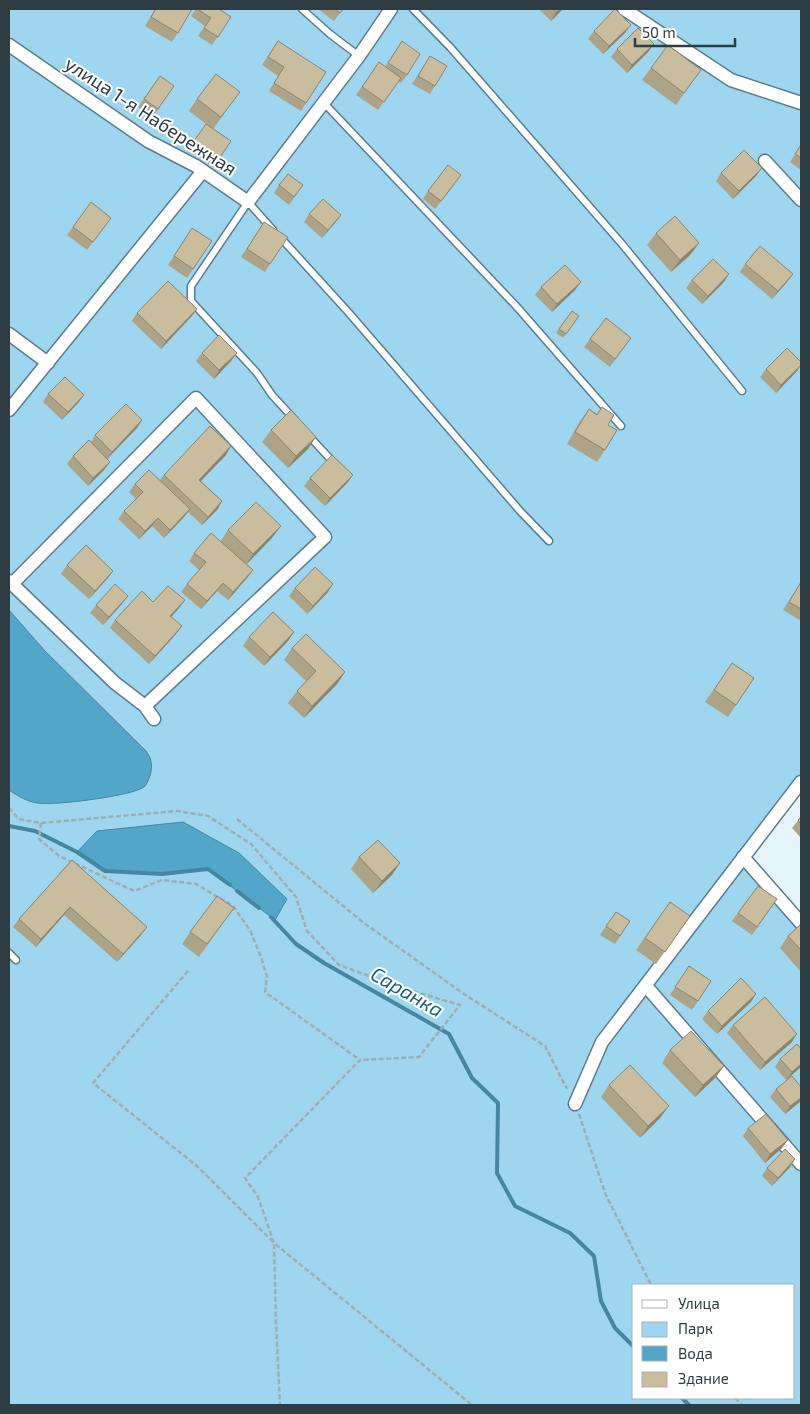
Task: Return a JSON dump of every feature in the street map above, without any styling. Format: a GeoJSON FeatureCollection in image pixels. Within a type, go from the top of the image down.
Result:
{"type":"FeatureCollection","features":[{"type":"Feature","properties":{"kind":"street"},"geometry":{"type":"LineString","coordinates":[[248,202],[359,56],[391,9]]}},
{"type":"Feature","properties":{"kind":"street"},"geometry":{"type":"LineString","coordinates":[[624,9],[732,80],[801,103]]}},
{"type":"Feature","properties":{"kind":"street","name":"улица 1-я Набережная"},"geometry":{"type":"LineString","coordinates":[[9,45],[148,141],[219,180],[248,202]]}},
{"type":"Feature","properties":{"kind":"street"},"geometry":{"type":"LineString","coordinates":[[765,161],[801,200]]}},
{"type":"Feature","properties":{"kind":"street"},"geometry":{"type":"LineString","coordinates":[[9,410],[203,171]]}},
{"type":"Feature","properties":{"kind":"street"},"geometry":{"type":"LineString","coordinates":[[9,334],[48,363]]}},
{"type":"Feature","properties":{"kind":"street"},"geometry":{"type":"LineString","coordinates":[[145,706],[325,536],[196,398],[10,582],[115,683],[145,706],[154,719]]}},
{"type":"Feature","properties":{"kind":"street"},"geometry":{"type":"LineString","coordinates":[[575,1104],[602,1042],[801,782]]}},
{"type":"Feature","properties":{"kind":"street"},"geometry":{"type":"LineString","coordinates":[[743,857],[801,922]]}},
{"type":"Feature","properties":{"kind":"street"},"geometry":{"type":"LineString","coordinates":[[646,986],[801,1164]]}},
{"type":"Feature","properties":{"kind":"lane"},"geometry":{"type":"LineString","coordinates":[[302,9],[359,56]]}},
{"type":"Feature","properties":{"kind":"lane"},"geometry":{"type":"LineString","coordinates":[[413,9],[450,47],[622,244],[742,391]]}},
{"type":"Feature","properties":{"kind":"lane"},"geometry":{"type":"LineString","coordinates":[[324,103],[518,307],[621,426]]}},
{"type":"Feature","properties":{"kind":"lane"},"geometry":{"type":"LineString","coordinates":[[297,423],[272,395],[257,373],[191,301],[191,286],[248,202],[349,312],[520,511],[549,541]]}},
{"type":"Feature","properties":{"kind":"lane"},"geometry":{"type":"LineString","coordinates":[[304,430],[342,471]]}},
{"type":"Feature","properties":{"kind":"lane"},"geometry":{"type":"LineString","coordinates":[[9,953],[16,960]]}},
{"type":"Feature","properties":{"kind":"path"},"geometry":{"type":"LineString","coordinates":[[9,808],[19,819],[41,822],[177,811],[208,816],[251,844],[296,897],[307,931],[339,965],[399,987],[460,1005],[419,1057],[360,1060],[265,992],[266,977],[262,960],[250,930],[233,906],[196,884],[162,880],[134,891],[59,856],[39,839],[41,822]]}},
{"type":"Feature","properties":{"kind":"path"},"geometry":{"type":"LineString","coordinates":[[237,819],[364,923],[464,994],[545,1046],[575,1104],[605,1193],[650,1284]]}},
{"type":"Feature","properties":{"kind":"path"},"geometry":{"type":"LineString","coordinates":[[188,971],[94,1083],[197,1166],[274,1243],[472,1405]]}},
{"type":"Feature","properties":{"kind":"path"},"geometry":{"type":"LineString","coordinates":[[280,1405],[274,1243],[258,1197],[245,1178],[360,1060]]}},
{"type":"Feature","properties":{"kind":"green space"},"geometry":{"type":"Polygon","coordinates":[[[9,9],[801,9],[801,782],[743,857],[801,923],[801,1405],[9,1405],[9,9]]]}},
{"type":"Feature","properties":{"kind":"water"},"geometry":{"type":"Polygon","coordinates":[[[9,610],[45,651],[146,751],[150,759],[151,768],[149,779],[144,787],[109,797],[46,804],[29,801],[9,790],[9,610]]]}},
{"type":"Feature","properties":{"kind":"water"},"geometry":{"type":"Polygon","coordinates":[[[183,822],[239,853],[287,899],[275,920],[208,869],[162,874],[105,871],[77,852],[97,831],[183,822]]]}},
{"type":"Feature","properties":{"kind":"building"},"geometry":{"type":"Polygon","coordinates":[[[156,9],[192,9],[178,33],[151,17],[156,9]]]}},
{"type":"Feature","properties":{"kind":"building"},"geometry":{"type":"Polygon","coordinates":[[[197,9],[219,9],[231,17],[218,37],[204,28],[211,18],[197,9]]]}},
{"type":"Feature","properties":{"kind":"building"},"geometry":{"type":"Polygon","coordinates":[[[334,9],[343,9],[340,13],[334,9]]]}},
{"type":"Feature","properties":{"kind":"building"},"geometry":{"type":"Polygon","coordinates":[[[615,9],[631,25],[609,46],[594,31],[615,9]]]}},
{"type":"Feature","properties":{"kind":"building"},"geometry":{"type":"Polygon","coordinates":[[[638,28],[654,44],[632,65],[617,49],[638,28]]]}},
{"type":"Feature","properties":{"kind":"building"},"geometry":{"type":"Polygon","coordinates":[[[278,41],[326,72],[306,103],[274,83],[284,67],[268,57],[278,41]]]}},
{"type":"Feature","properties":{"kind":"building"},"geometry":{"type":"Polygon","coordinates":[[[402,41],[420,54],[407,75],[388,63],[402,41]]]}},
{"type":"Feature","properties":{"kind":"building"},"geometry":{"type":"Polygon","coordinates":[[[668,45],[701,70],[684,93],[651,68],[668,45]]]}},
{"type":"Feature","properties":{"kind":"building"},"geometry":{"type":"Polygon","coordinates":[[[430,56],[447,66],[435,86],[418,76],[430,56]]]}},
{"type":"Feature","properties":{"kind":"building"},"geometry":{"type":"Polygon","coordinates":[[[379,62],[401,78],[384,102],[362,87],[379,62]]]}},
{"type":"Feature","properties":{"kind":"building"},"geometry":{"type":"Polygon","coordinates":[[[216,74],[240,92],[221,117],[197,99],[216,74]]]}},
{"type":"Feature","properties":{"kind":"building"},"geometry":{"type":"Polygon","coordinates":[[[160,76],[174,86],[158,109],[144,99],[160,76]]]}},
{"type":"Feature","properties":{"kind":"building"},"geometry":{"type":"Polygon","coordinates":[[[206,124],[231,141],[219,159],[194,141],[206,124]]]}},
{"type":"Feature","properties":{"kind":"building"},"geometry":{"type":"Polygon","coordinates":[[[801,145],[801,158],[795,154],[801,145]]]}},
{"type":"Feature","properties":{"kind":"building"},"geometry":{"type":"Polygon","coordinates":[[[744,150],[762,168],[739,191],[721,173],[744,150]]]}},
{"type":"Feature","properties":{"kind":"building"},"geometry":{"type":"Polygon","coordinates":[[[448,165],[461,175],[441,201],[428,191],[448,165]]]}},
{"type":"Feature","properties":{"kind":"building"},"geometry":{"type":"Polygon","coordinates":[[[288,174],[303,185],[294,197],[279,185],[288,174]]]}},
{"type":"Feature","properties":{"kind":"building"},"geometry":{"type":"Polygon","coordinates":[[[323,199],[341,215],[328,230],[309,214],[323,199]]]}},
{"type":"Feature","properties":{"kind":"building"},"geometry":{"type":"Polygon","coordinates":[[[91,202],[111,218],[93,242],[73,227],[91,202]]]}},
{"type":"Feature","properties":{"kind":"building"},"geometry":{"type":"Polygon","coordinates":[[[675,216],[699,243],[680,260],[656,233],[675,216]]]}},
{"type":"Feature","properties":{"kind":"building"},"geometry":{"type":"Polygon","coordinates":[[[264,222],[288,237],[270,264],[247,249],[264,222]]]}},
{"type":"Feature","properties":{"kind":"building"},"geometry":{"type":"Polygon","coordinates":[[[192,228],[212,241],[193,269],[174,256],[192,228]]]}},
{"type":"Feature","properties":{"kind":"building"},"geometry":{"type":"Polygon","coordinates":[[[760,246],[793,274],[778,291],[745,264],[760,246]]]}},
{"type":"Feature","properties":{"kind":"building"},"geometry":{"type":"Polygon","coordinates":[[[713,259],[729,274],[708,296],[692,280],[713,259]]]}},
{"type":"Feature","properties":{"kind":"building"},"geometry":{"type":"Polygon","coordinates":[[[565,265],[581,282],[557,304],[541,287],[565,265]]]}},
{"type":"Feature","properties":{"kind":"building"},"geometry":{"type":"Polygon","coordinates":[[[168,281],[197,309],[166,341],[137,313],[168,281]]]}},
{"type":"Feature","properties":{"kind":"building"},"geometry":{"type":"Polygon","coordinates":[[[572,311],[579,316],[566,334],[559,329],[572,311]]]}},
{"type":"Feature","properties":{"kind":"building"},"geometry":{"type":"Polygon","coordinates":[[[606,318],[631,338],[615,359],[590,339],[606,318]]]}},
{"type":"Feature","properties":{"kind":"building"},"geometry":{"type":"Polygon","coordinates":[[[219,335],[237,353],[219,370],[202,353],[219,335]]]}},
{"type":"Feature","properties":{"kind":"building"},"geometry":{"type":"Polygon","coordinates":[[[787,348],[801,362],[801,365],[781,385],[766,369],[787,348]]]}},
{"type":"Feature","properties":{"kind":"building"},"geometry":{"type":"Polygon","coordinates":[[[65,377],[84,395],[68,412],[48,394],[65,377]]]}},
{"type":"Feature","properties":{"kind":"building"},"geometry":{"type":"Polygon","coordinates":[[[126,404],[142,420],[112,452],[95,435],[126,404]]]}},
{"type":"Feature","properties":{"kind":"building"},"geometry":{"type":"Polygon","coordinates":[[[602,407],[614,415],[608,425],[617,430],[605,450],[575,432],[589,409],[597,415],[602,407]]]}},
{"type":"Feature","properties":{"kind":"building"},"geometry":{"type":"Polygon","coordinates":[[[291,410],[316,437],[296,456],[271,430],[291,410]]]}},
{"type":"Feature","properties":{"kind":"building"},"geometry":{"type":"Polygon","coordinates":[[[210,426],[231,446],[199,480],[222,501],[208,517],[164,475],[210,426]]]}},
{"type":"Feature","properties":{"kind":"building"},"geometry":{"type":"Polygon","coordinates":[[[89,440],[110,462],[93,478],[73,456],[89,440]]]}},
{"type":"Feature","properties":{"kind":"building"},"geometry":{"type":"Polygon","coordinates":[[[332,455],[353,475],[330,498],[310,478],[332,455]]]}},
{"type":"Feature","properties":{"kind":"building"},"geometry":{"type":"Polygon","coordinates":[[[149,470],[190,509],[170,530],[158,518],[145,531],[124,511],[143,492],[135,484],[149,470]]]}},
{"type":"Feature","properties":{"kind":"building"},"geometry":{"type":"Polygon","coordinates":[[[256,502],[281,526],[253,554],[228,530],[256,502]]]}},
{"type":"Feature","properties":{"kind":"building"},"geometry":{"type":"Polygon","coordinates":[[[211,533],[253,570],[233,592],[223,583],[207,601],[187,584],[206,562],[194,553],[211,533]]]}},
{"type":"Feature","properties":{"kind":"building"},"geometry":{"type":"Polygon","coordinates":[[[86,545],[113,571],[95,591],[67,565],[86,545]]]}},
{"type":"Feature","properties":{"kind":"building"},"geometry":{"type":"Polygon","coordinates":[[[315,567],[333,584],[313,606],[295,588],[315,567]]]}},
{"type":"Feature","properties":{"kind":"building"},"geometry":{"type":"Polygon","coordinates":[[[801,582],[801,609],[789,602],[801,582]]]}},
{"type":"Feature","properties":{"kind":"building"},"geometry":{"type":"Polygon","coordinates":[[[115,584],[128,596],[109,617],[96,605],[115,584]]]}},
{"type":"Feature","properties":{"kind":"building"},"geometry":{"type":"Polygon","coordinates":[[[168,586],[185,600],[170,616],[182,626],[155,656],[115,620],[142,591],[153,602],[168,586]]]}},
{"type":"Feature","properties":{"kind":"building"},"geometry":{"type":"Polygon","coordinates":[[[273,612],[294,632],[270,657],[249,637],[273,612]]]}},
{"type":"Feature","properties":{"kind":"building"},"geometry":{"type":"Polygon","coordinates":[[[306,634],[345,672],[312,706],[297,691],[316,671],[292,648],[306,634]]]}},
{"type":"Feature","properties":{"kind":"building"},"geometry":{"type":"Polygon","coordinates":[[[732,663],[754,678],[736,705],[714,690],[732,663]]]}},
{"type":"Feature","properties":{"kind":"building"},"geometry":{"type":"Polygon","coordinates":[[[378,840],[400,863],[382,881],[359,857],[378,840]]]}},
{"type":"Feature","properties":{"kind":"building"},"geometry":{"type":"Polygon","coordinates":[[[72,860],[147,927],[123,954],[70,907],[41,939],[19,919],[72,860]]]}},
{"type":"Feature","properties":{"kind":"building"},"geometry":{"type":"Polygon","coordinates":[[[758,886],[777,899],[757,927],[738,913],[758,886]]]}},
{"type":"Feature","properties":{"kind":"building"},"geometry":{"type":"Polygon","coordinates":[[[217,896],[234,908],[207,944],[190,932],[217,896]]]}},
{"type":"Feature","properties":{"kind":"building"},"geometry":{"type":"Polygon","coordinates":[[[670,902],[690,916],[665,952],[645,938],[670,902]]]}},
{"type":"Feature","properties":{"kind":"building"},"geometry":{"type":"Polygon","coordinates":[[[616,912],[630,921],[620,936],[606,926],[616,912]]]}},
{"type":"Feature","properties":{"kind":"building"},"geometry":{"type":"Polygon","coordinates":[[[801,924],[801,950],[788,936],[801,924]]]}},
{"type":"Feature","properties":{"kind":"building"},"geometry":{"type":"Polygon","coordinates":[[[689,966],[711,981],[698,1001],[675,987],[689,966]]]}},
{"type":"Feature","properties":{"kind":"building"},"geometry":{"type":"Polygon","coordinates":[[[741,978],[756,994],[722,1026],[708,1011],[741,978]]]}},
{"type":"Feature","properties":{"kind":"building"},"geometry":{"type":"Polygon","coordinates":[[[765,997],[797,1034],[765,1062],[733,1025],[765,997]]]}},
{"type":"Feature","properties":{"kind":"building"},"geometry":{"type":"Polygon","coordinates":[[[691,1031],[724,1066],[703,1085],[670,1050],[691,1031]]]}},
{"type":"Feature","properties":{"kind":"building"},"geometry":{"type":"Polygon","coordinates":[[[797,1044],[801,1049],[801,1064],[792,1072],[780,1059],[797,1044]]]}},
{"type":"Feature","properties":{"kind":"building"},"geometry":{"type":"Polygon","coordinates":[[[630,1065],[669,1106],[648,1126],[609,1085],[630,1065]]]}},
{"type":"Feature","properties":{"kind":"building"},"geometry":{"type":"Polygon","coordinates":[[[792,1076],[801,1087],[801,1098],[790,1106],[776,1089],[792,1076]]]}},
{"type":"Feature","properties":{"kind":"building"},"geometry":{"type":"Polygon","coordinates":[[[766,1114],[788,1140],[770,1154],[748,1128],[766,1114]]]}},
{"type":"Feature","properties":{"kind":"building"},"geometry":{"type":"Polygon","coordinates":[[[785,1149],[795,1159],[778,1178],[767,1168],[785,1149]]]}},
{"type":"Feature","properties":{"kind":"waterway","name":"Саранка"},"geometry":{"type":"LineString","coordinates":[[9,826],[35,831],[77,852],[105,871],[162,874],[208,869],[230,885]]}},
{"type":"Feature","properties":{"kind":"waterway","name":"Саранка"},"geometry":{"type":"LineString","coordinates":[[237,891],[259,908]]}},
{"type":"Feature","properties":{"kind":"waterway","name":"Саранка"},"geometry":{"type":"LineString","coordinates":[[271,917],[296,944],[324,963],[449,1034],[472,1078],[498,1103],[497,1173],[515,1206],[570,1233],[594,1256],[601,1301],[615,1328],[632,1345]]}},
{"type":"Feature","properties":{"kind":"waterway","name":"Саранка"},"geometry":{"type":"LineString","coordinates":[[683,1399],[689,1405]]}}]}
